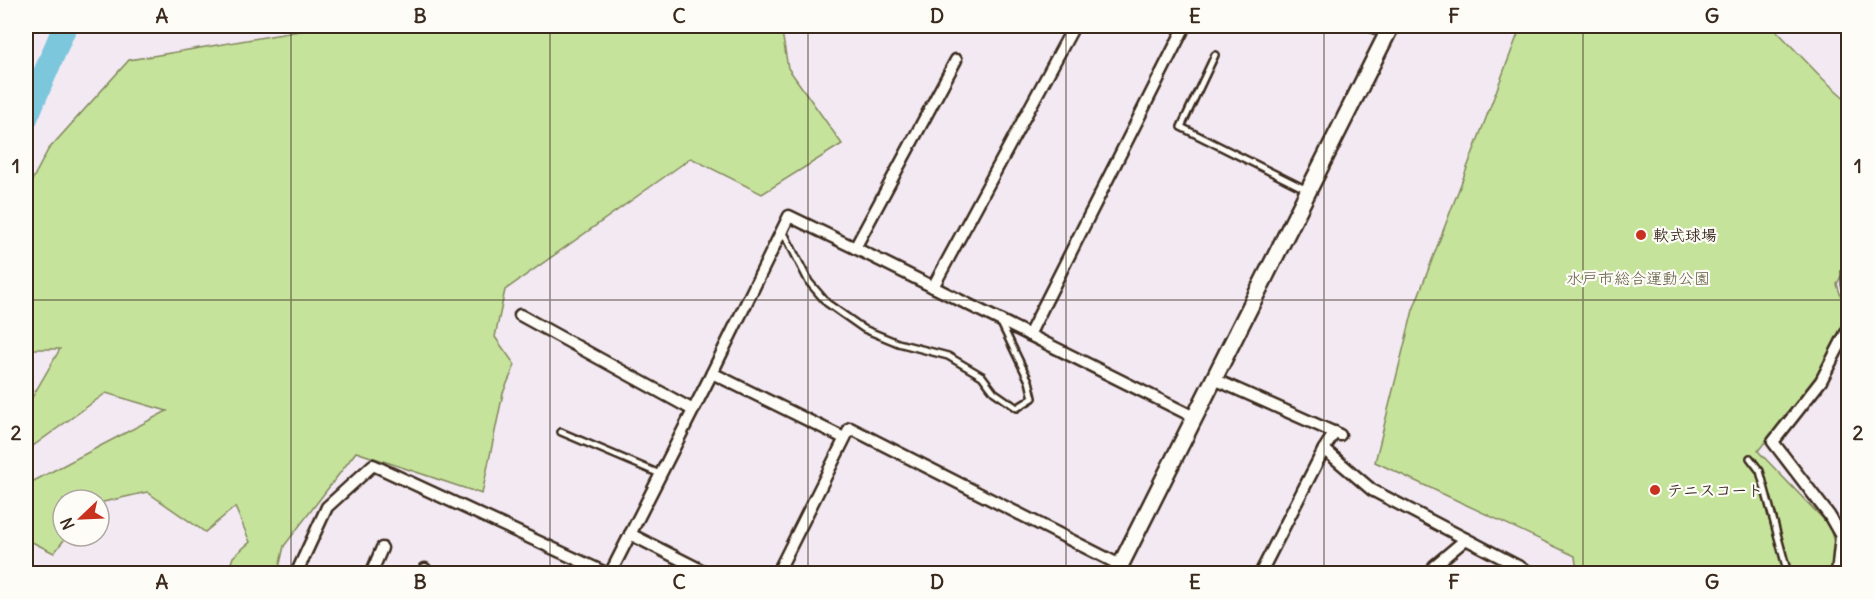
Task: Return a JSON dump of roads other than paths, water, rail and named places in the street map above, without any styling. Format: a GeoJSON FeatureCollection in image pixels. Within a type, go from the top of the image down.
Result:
{"type":"FeatureCollection","features":[{"type":"Feature","properties":{"kind":"street"},"geometry":{"type":"LineString","coordinates":[[933,287],[1074,26]]}},
{"type":"Feature","properties":{"kind":"street"},"geometry":{"type":"LineString","coordinates":[[1029,335],[1185,26]]}},
{"type":"Feature","properties":{"kind":"street"},"geometry":{"type":"LineString","coordinates":[[777,573],[850,428],[1118,569],[1389,29],[1371,26]]}},
{"type":"Feature","properties":{"kind":"street"},"geometry":{"type":"LineString","coordinates":[[855,248],[956,60]]}},
{"type":"Feature","properties":{"kind":"street"},"geometry":{"type":"LineString","coordinates":[[296,573],[327,507],[373,465],[609,573],[712,374],[789,216],[1194,417]]}},
{"type":"Feature","properties":{"kind":"street"},"geometry":{"type":"LineString","coordinates":[[1848,272],[1848,285]]}},
{"type":"Feature","properties":{"kind":"street"},"geometry":{"type":"LineString","coordinates":[[520,315],[693,410]]}},
{"type":"Feature","properties":{"kind":"street"},"geometry":{"type":"LineString","coordinates":[[1837,573],[1841,536],[1829,515],[1773,442],[1821,381],[1848,329]]}},
{"type":"Feature","properties":{"kind":"street"},"geometry":{"type":"LineString","coordinates":[[712,374],[844,438]]}},
{"type":"Feature","properties":{"kind":"street"},"geometry":{"type":"LineString","coordinates":[[1214,379],[1338,433],[1324,449],[1260,573]]}},
{"type":"Feature","properties":{"kind":"street"},"geometry":{"type":"LineString","coordinates":[[1324,449],[1372,490],[1533,573]]}},
{"type":"Feature","properties":{"kind":"street"},"geometry":{"type":"LineString","coordinates":[[630,534],[709,573]]}},
{"type":"Feature","properties":{"kind":"street"},"geometry":{"type":"LineString","coordinates":[[1440,573],[1434,566],[1466,539]]}},
{"type":"Feature","properties":{"kind":"street"},"geometry":{"type":"LineString","coordinates":[[371,573],[382,548]]}},
{"type":"Feature","properties":{"kind":"lane"},"geometry":{"type":"LineString","coordinates":[[1215,56],[1181,127],[1308,191]]}},
{"type":"Feature","properties":{"kind":"lane"},"geometry":{"type":"LineString","coordinates":[[782,229],[809,282],[828,303],[864,329],[898,343],[948,356],[982,376],[994,392],[1017,408],[1033,398],[1029,381],[999,320]]}},
{"type":"Feature","properties":{"kind":"lane"},"geometry":{"type":"LineString","coordinates":[[561,432],[660,474]]}},
{"type":"Feature","properties":{"kind":"lane"},"geometry":{"type":"LineString","coordinates":[[1750,458],[1760,471],[1788,573]]}},
{"type":"Feature","properties":{"kind":"waterway"},"geometry":{"type":"LineString","coordinates":[[26,118],[65,26]]}},
{"type":"Feature","properties":{"kind":"place","name":"軟式球場"},"geometry":{"type":"Point","coordinates":[1641,235]}},
{"type":"Feature","properties":{"kind":"place","name":"テニスコート"},"geometry":{"type":"Point","coordinates":[1655,490]}},
{"type":"Feature","properties":{"kind":"park label","name":"水戸市総合運動公園"},"geometry":{"type":"Point","coordinates":[1638,278]}}]}
